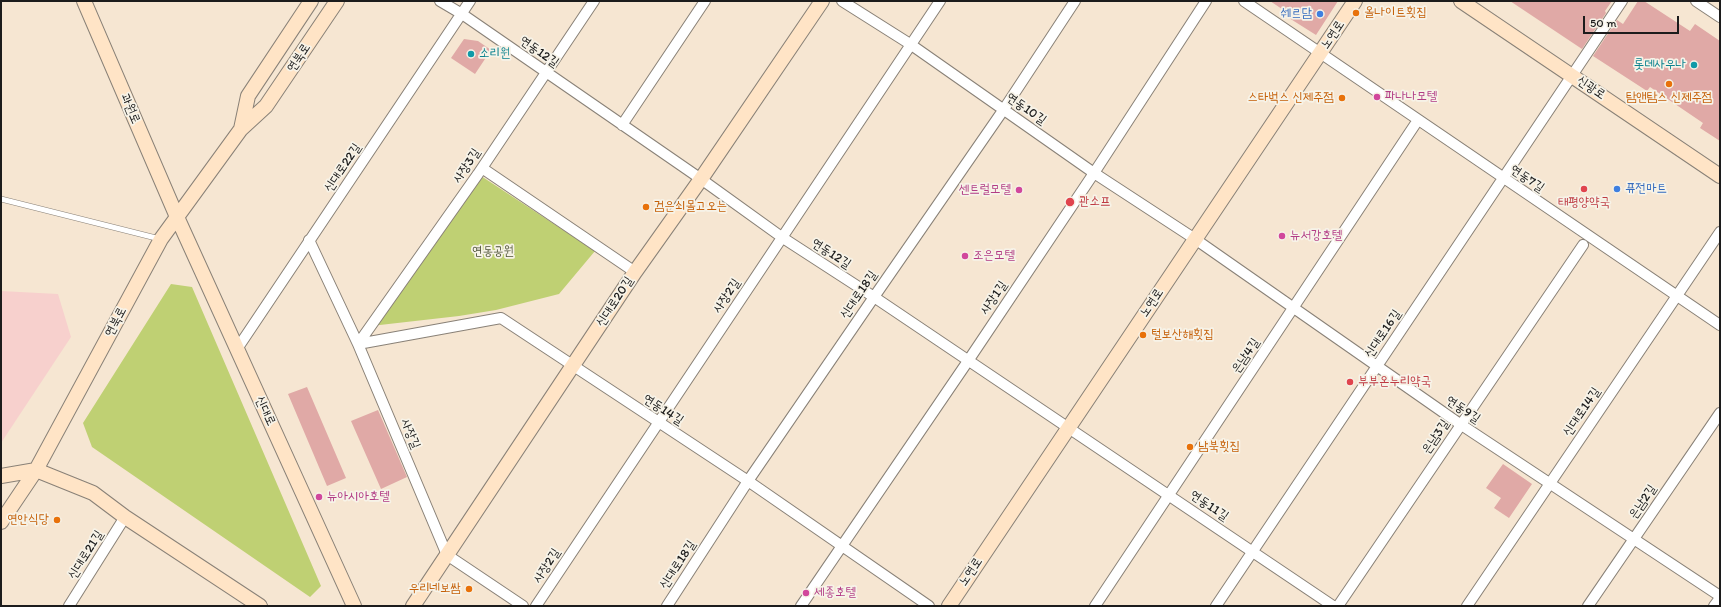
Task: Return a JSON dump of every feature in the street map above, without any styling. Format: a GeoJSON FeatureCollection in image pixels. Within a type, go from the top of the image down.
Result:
{"type":"FeatureCollection","features":[{"type":"Feature","properties":{"kind":"main road","name":"과원로"},"geometry":{"type":"LineString","coordinates":[[84,1],[176,216]]}},
{"type":"Feature","properties":{"kind":"main road","name":"연북로"},"geometry":{"type":"LineString","coordinates":[[241,129],[248,96],[311,1]]}},
{"type":"Feature","properties":{"kind":"main road","name":"연북로"},"geometry":{"type":"LineString","coordinates":[[1,522],[36,470],[160,239],[241,129],[266,106],[337,1]]}},
{"type":"Feature","properties":{"kind":"main road","name":"신대로20길"},"geometry":{"type":"LineString","coordinates":[[413,606],[635,272],[701,179],[822,1]]}},
{"type":"Feature","properties":{"kind":"main road","name":"노연로"},"geometry":{"type":"LineString","coordinates":[[949,606],[1355,1]]}},
{"type":"Feature","properties":{"kind":"main road","name":"신광로"},"geometry":{"type":"LineString","coordinates":[[1461,1],[1720,176]]}},
{"type":"Feature","properties":{"kind":"main road","name":"신대로"},"geometry":{"type":"LineString","coordinates":[[176,216],[354,606]]}},
{"type":"Feature","properties":{"kind":"main road"},"geometry":{"type":"LineString","coordinates":[[1,476],[36,470],[93,493],[125,517],[260,606]]}},
{"type":"Feature","properties":{"kind":"street","name":"연동12길"},"geometry":{"type":"LineString","coordinates":[[440,1],[462,14],[701,179],[782,238],[874,296],[968,361],[1069,427]]}},
{"type":"Feature","properties":{"kind":"street","name":"신대로22길"},"geometry":{"type":"LineString","coordinates":[[236,349],[470,1]]}},
{"type":"Feature","properties":{"kind":"street","name":"사장3길"},"geometry":{"type":"LineString","coordinates":[[358,344],[482,168],[594,1]]}},
{"type":"Feature","properties":{"kind":"street"},"geometry":{"type":"LineString","coordinates":[[622,125],[705,1]]}},
{"type":"Feature","properties":{"kind":"street","name":"연동10길"},"geometry":{"type":"LineString","coordinates":[[842,1],[910,44],[1094,173],[1195,239]]}},
{"type":"Feature","properties":{"kind":"street","name":"사장2길"},"geometry":{"type":"LineString","coordinates":[[536,606],[940,1]]}},
{"type":"Feature","properties":{"kind":"street","name":"신대로18길"},"geometry":{"type":"LineString","coordinates":[[667,606],[748,481],[1004,109],[1075,1]]}},
{"type":"Feature","properties":{"kind":"street","name":"사장1길"},"geometry":{"type":"LineString","coordinates":[[800,606],[968,361],[1094,173],[1206,1]]}},
{"type":"Feature","properties":{"kind":"street","name":"연동7길"},"geometry":{"type":"LineString","coordinates":[[1244,1],[1676,297],[1720,325]]}},
{"type":"Feature","properties":{"kind":"street","name":"신대로16길"},"geometry":{"type":"LineString","coordinates":[[1216,606],[1622,1]]}},
{"type":"Feature","properties":{"kind":"street"},"geometry":{"type":"LineString","coordinates":[[1696,1],[1720,17]]}},
{"type":"Feature","properties":{"kind":"street","name":"은남4길"},"geometry":{"type":"LineString","coordinates":[[1096,606],[1418,120]]}},
{"type":"Feature","properties":{"kind":"street"},"geometry":{"type":"LineString","coordinates":[[482,168],[635,272]]}},
{"type":"Feature","properties":{"kind":"street","name":"신대로14길"},"geometry":{"type":"LineString","coordinates":[[1467,606],[1720,232]]}},
{"type":"Feature","properties":{"kind":"street","name":"연동9길"},"geometry":{"type":"LineString","coordinates":[[1195,239],[1460,424],[1720,597]]}},
{"type":"Feature","properties":{"kind":"street","name":"사장길"},"geometry":{"type":"LineString","coordinates":[[309,240],[358,344],[447,555]]}},
{"type":"Feature","properties":{"kind":"street","name":"은남3길"},"geometry":{"type":"LineString","coordinates":[[1338,606],[1460,424],[1583,245]]}},
{"type":"Feature","properties":{"kind":"street","name":"연동14길"},"geometry":{"type":"LineString","coordinates":[[358,344],[501,318],[748,481],[929,606]]}},
{"type":"Feature","properties":{"kind":"street","name":"은남2길"},"geometry":{"type":"LineString","coordinates":[[1588,606],[1720,413]]}},
{"type":"Feature","properties":{"kind":"street","name":"연동11길"},"geometry":{"type":"LineString","coordinates":[[1069,427],[1333,606]]}},
{"type":"Feature","properties":{"kind":"street","name":"신대로21길"},"geometry":{"type":"LineString","coordinates":[[69,606],[125,517]]}},
{"type":"Feature","properties":{"kind":"street"},"geometry":{"type":"LineString","coordinates":[[447,555],[523,606]]}},
{"type":"Feature","properties":{"kind":"street"},"geometry":{"type":"LineString","coordinates":[[1714,606],[1720,597]]}},
{"type":"Feature","properties":{"kind":"lane"},"geometry":{"type":"LineString","coordinates":[[1,199],[160,239]]}},
{"type":"Feature","properties":{"kind":"shaded area"},"geometry":{"type":"Polygon","coordinates":[[[1,291],[58,294],[71,337],[1,443],[1,291]]]}},
{"type":"Feature","properties":{"kind":"green space","name":"연동공원"},"geometry":{"type":"Polygon","coordinates":[[[478,174],[595,251],[559,294],[496,310],[459,316],[371,326],[478,174]]]}},
{"type":"Feature","properties":{"kind":"green space"},"geometry":{"type":"Polygon","coordinates":[[[171,284],[192,287],[321,586],[310,597],[92,447],[83,423],[171,284]]]}},
{"type":"Feature","properties":{"kind":"building"},"geometry":{"type":"Polygon","coordinates":[[[1270,1],[1338,1],[1316,35],[1289,18],[1291,15],[1270,1]]]}},
{"type":"Feature","properties":{"kind":"building"},"geometry":{"type":"Polygon","coordinates":[[[1510,1],[1612,1],[1605,11],[1606,13],[1582,49],[1510,1]]]}},
{"type":"Feature","properties":{"kind":"building"},"geometry":{"type":"Polygon","coordinates":[[[1638,1],[1644,1],[1690,31],[1695,24],[1720,41],[1720,141],[1700,128],[1703,123],[1650,87],[1647,91],[1593,56],[1617,20],[1623,24],[1638,1]]]}},
{"type":"Feature","properties":{"kind":"building","name":"소리원"},"geometry":{"type":"Polygon","coordinates":[[[464,39],[478,41],[491,50],[475,74],[451,58],[464,39]]]}},
{"type":"Feature","properties":{"kind":"building"},"geometry":{"type":"Polygon","coordinates":[[[307,387],[346,478],[327,486],[288,394],[307,387]]]}},
{"type":"Feature","properties":{"kind":"building"},"geometry":{"type":"Polygon","coordinates":[[[378,410],[407,477],[381,489],[351,421],[378,410]]]}},
{"type":"Feature","properties":{"kind":"building"},"geometry":{"type":"Polygon","coordinates":[[[1503,464],[1532,484],[1509,518],[1494,508],[1501,498],[1486,488],[1503,464]]]}},
{"type":"Feature","properties":{"kind":"place","name":"올나이트횟집"},"geometry":{"type":"Point","coordinates":[1356,13]}},
{"type":"Feature","properties":{"kind":"place","name":"쉐르담"},"geometry":{"type":"Point","coordinates":[1320,14]}},
{"type":"Feature","properties":{"kind":"place","name":"소리원"},"geometry":{"type":"Point","coordinates":[471,54]}},
{"type":"Feature","properties":{"kind":"place","name":"롯데사우나"},"geometry":{"type":"Point","coordinates":[1694,65]}},
{"type":"Feature","properties":{"kind":"place","name":"탐앤탐스 신제주점"},"geometry":{"type":"Point","coordinates":[1669,84]}},
{"type":"Feature","properties":{"kind":"place","name":"파나나모텔"},"geometry":{"type":"Point","coordinates":[1377,97]}},
{"type":"Feature","properties":{"kind":"place","name":"스타벅스 신제주점"},"geometry":{"type":"Point","coordinates":[1342,98]}},
{"type":"Feature","properties":{"kind":"place","name":"태평양약국"},"geometry":{"type":"Point","coordinates":[1584,189]}},
{"type":"Feature","properties":{"kind":"place","name":"퓨전마트"},"geometry":{"type":"Point","coordinates":[1617,189]}},
{"type":"Feature","properties":{"kind":"place","name":"센트럴모텔"},"geometry":{"type":"Point","coordinates":[1019,190]}},
{"type":"Feature","properties":{"kind":"place","name":"관소프"},"geometry":{"type":"Point","coordinates":[1070,202]}},
{"type":"Feature","properties":{"kind":"place","name":"검은쇠몰고오는"},"geometry":{"type":"Point","coordinates":[646,207]}},
{"type":"Feature","properties":{"kind":"place","name":"뉴서강호텔"},"geometry":{"type":"Point","coordinates":[1282,236]}},
{"type":"Feature","properties":{"kind":"place","name":"조은모텔"},"geometry":{"type":"Point","coordinates":[965,256]}},
{"type":"Feature","properties":{"kind":"place","name":"털보산해횟집"},"geometry":{"type":"Point","coordinates":[1143,335]}},
{"type":"Feature","properties":{"kind":"place","name":"부부온누리약국"},"geometry":{"type":"Point","coordinates":[1350,382]}},
{"type":"Feature","properties":{"kind":"place","name":"남북횟집"},"geometry":{"type":"Point","coordinates":[1190,447]}},
{"type":"Feature","properties":{"kind":"place","name":"뉴아시아호텔"},"geometry":{"type":"Point","coordinates":[319,497]}},
{"type":"Feature","properties":{"kind":"place","name":"연안식당"},"geometry":{"type":"Point","coordinates":[57,520]}},
{"type":"Feature","properties":{"kind":"place","name":"우리네보쌈"},"geometry":{"type":"Point","coordinates":[469,589]}},
{"type":"Feature","properties":{"kind":"place","name":"세종호텔"},"geometry":{"type":"Point","coordinates":[806,593]}}]}
